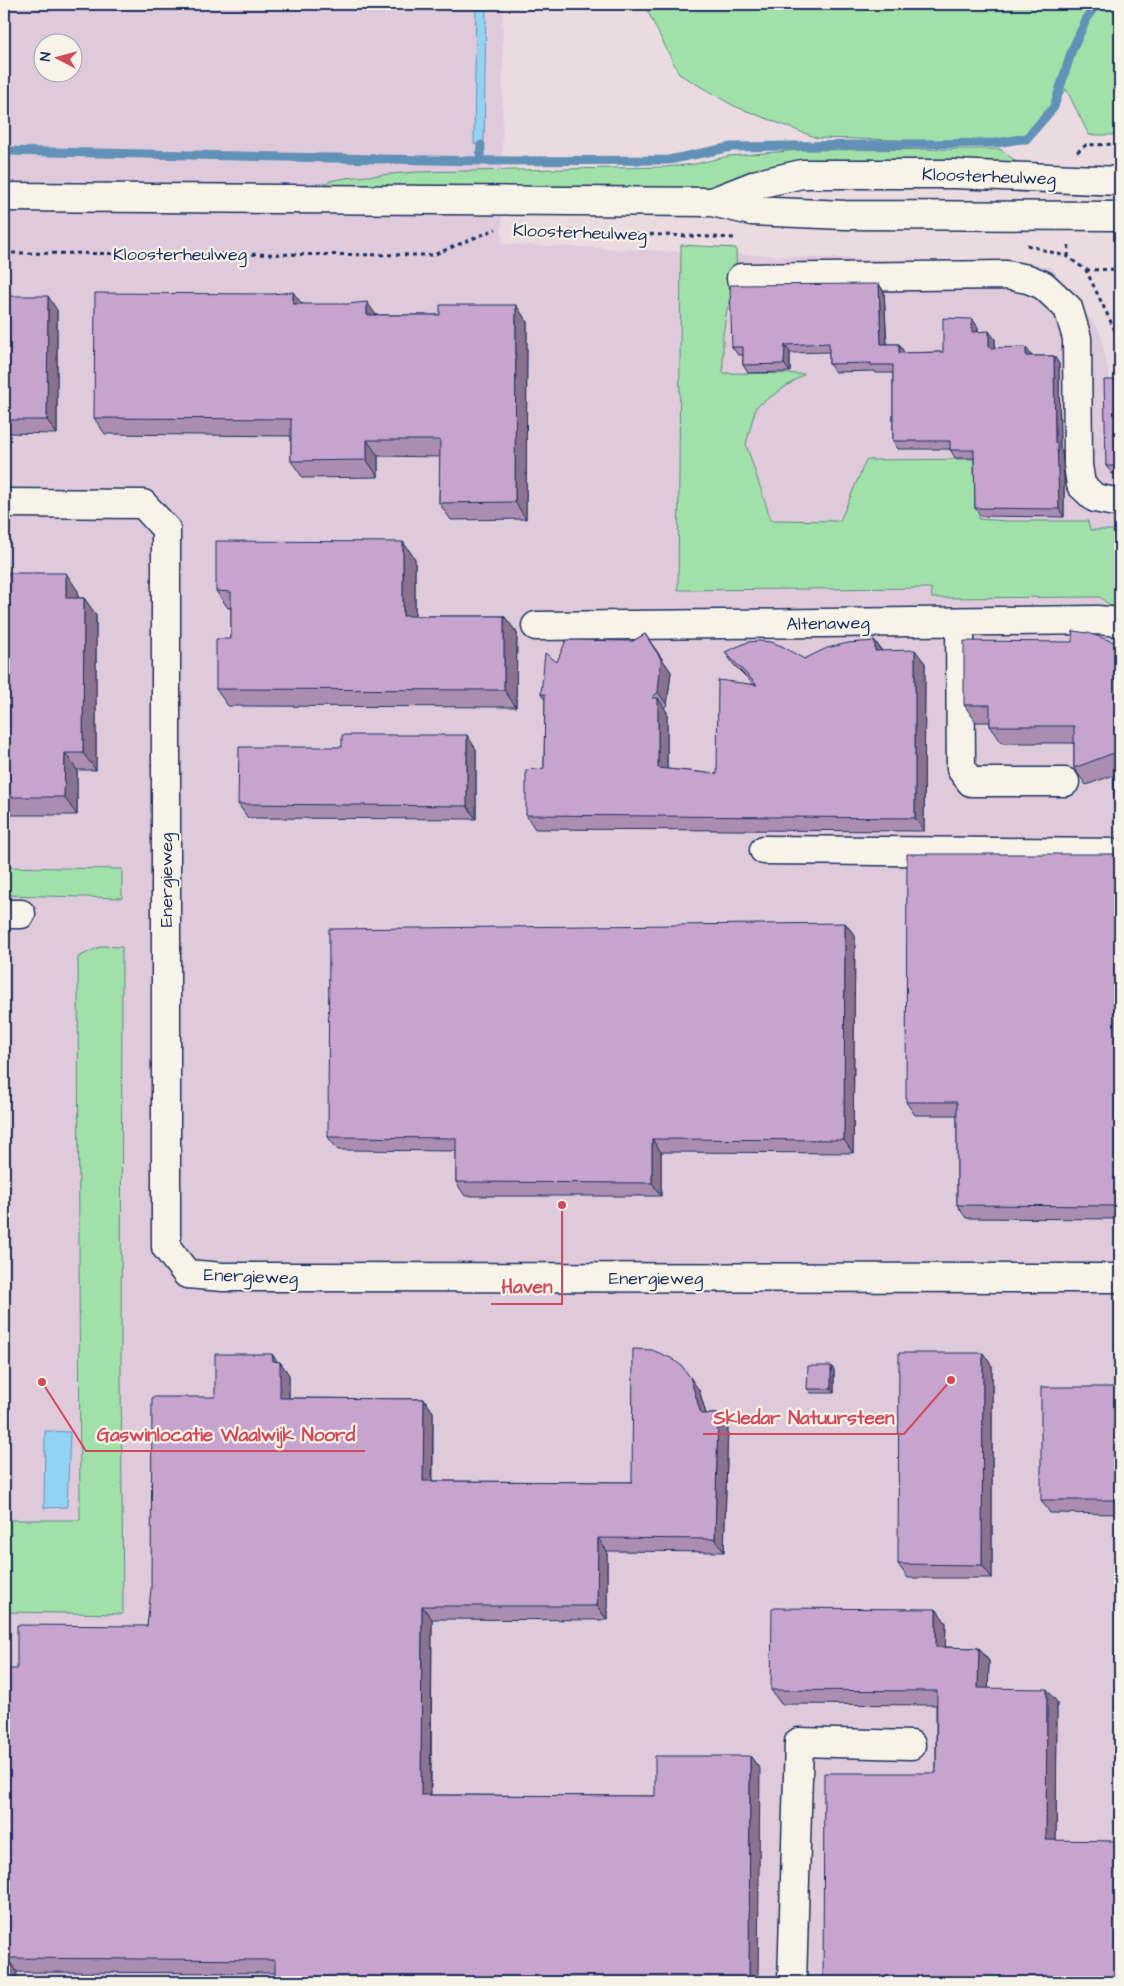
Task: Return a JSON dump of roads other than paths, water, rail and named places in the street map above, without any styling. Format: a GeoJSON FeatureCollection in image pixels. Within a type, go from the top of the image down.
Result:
{"type":"FeatureCollection","features":[{"type":"Feature","properties":{"kind":"street","name":"Kloosterheulweg"},"geometry":{"type":"LineString","coordinates":[[712,202],[758,184],[802,174],[954,174],[1120,181]]}},
{"type":"Feature","properties":{"kind":"street","name":"Kloosterheulweg"},"geometry":{"type":"LineString","coordinates":[[4,197],[712,202],[752,211],[845,215],[1120,216]]}},
{"type":"Feature","properties":{"kind":"street"},"geometry":{"type":"LineString","coordinates":[[741,278],[1006,276],[1028,279],[1043,285],[1068,308],[1076,338],[1078,465],[1081,485],[1095,498],[1120,503]]}},
{"type":"Feature","properties":{"kind":"street","name":"Energieweg"},"geometry":{"type":"LineString","coordinates":[[4,503],[143,504],[166,529],[166,1247],[187,1274],[222,1278],[1120,1278]]}},
{"type":"Feature","properties":{"kind":"street","name":"Altenaweg"},"geometry":{"type":"LineString","coordinates":[[536,626],[1097,620],[1120,622]]}},
{"type":"Feature","properties":{"kind":"street"},"geometry":{"type":"LineString","coordinates":[[960,622],[961,769],[971,782],[1065,782]]}},
{"type":"Feature","properties":{"kind":"street"},"geometry":{"type":"LineString","coordinates":[[764,850],[1120,853]]}},
{"type":"Feature","properties":{"kind":"street"},"geometry":{"type":"LineString","coordinates":[[792,1982],[799,1742],[911,1745]]}},
{"type":"Feature","properties":{"kind":"water"},"geometry":{"type":"Polygon","coordinates":[[[476,4],[486,4],[484,145],[474,144],[476,4]]]}},
{"type":"Feature","properties":{"kind":"water"},"geometry":{"type":"Polygon","coordinates":[[[45,1431],[70,1432],[67,1507],[44,1508],[45,1431]]]}},
{"type":"Feature","properties":{"kind":"waterway"},"geometry":{"type":"LineString","coordinates":[[4,151],[480,161],[669,160],[731,147],[996,143],[1027,138],[1054,107],[1072,50],[1087,18],[1096,4]]}},
{"type":"Feature","properties":{"kind":"waterway"},"geometry":{"type":"LineString","coordinates":[[480,161],[481,145]]}},
{"type":"Feature","properties":{"kind":"place","name":"Haven"},"geometry":{"type":"Point","coordinates":[562,1205]}},
{"type":"Feature","properties":{"kind":"place","name":"Skledar Natuursteen"},"geometry":{"type":"Point","coordinates":[951,1380]}},
{"type":"Feature","properties":{"kind":"place","name":"Gaswinlocatie Waalwijk Noord"},"geometry":{"type":"Point","coordinates":[42,1382]}}]}
